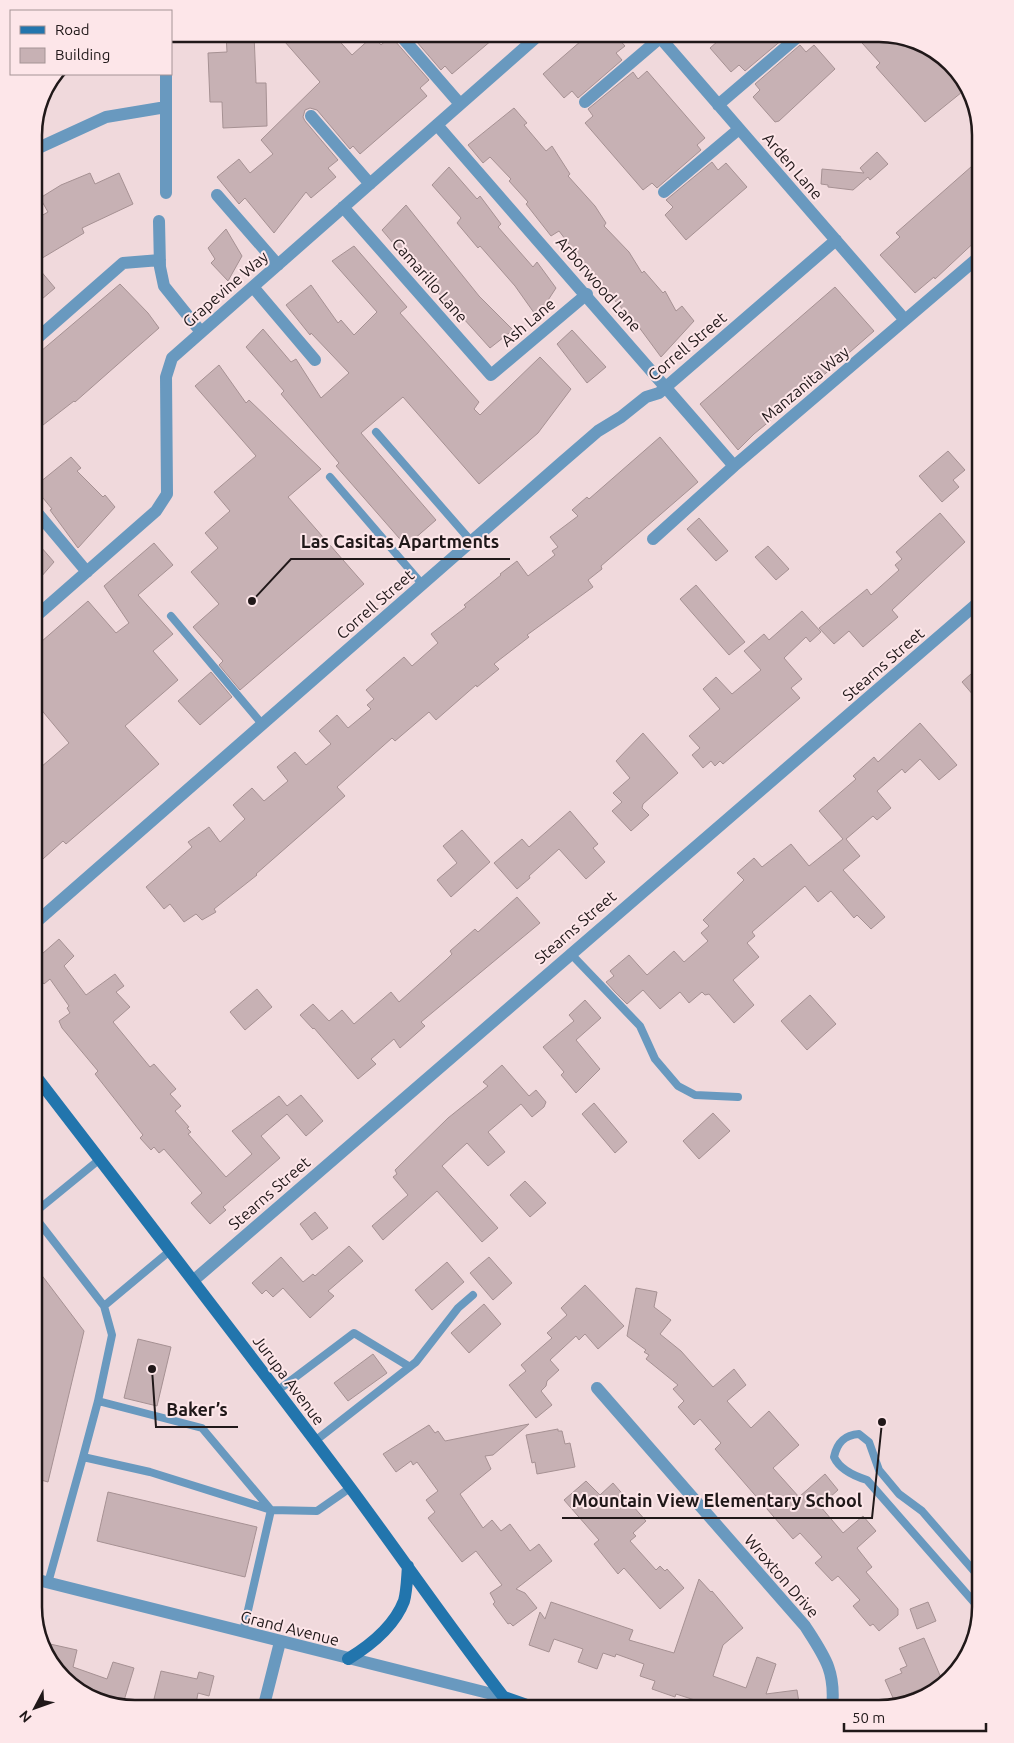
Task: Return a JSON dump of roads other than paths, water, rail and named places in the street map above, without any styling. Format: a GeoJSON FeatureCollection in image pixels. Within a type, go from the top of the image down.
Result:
{"type":"FeatureCollection","features":[{"type":"Feature","properties":{"kind":"main road","name":"Jurupa Avenue"},"geometry":{"type":"LineString","coordinates":[[42,1088],[194,1280],[506,1700]]}},
{"type":"Feature","properties":{"kind":"main road"},"geometry":{"type":"LineString","coordinates":[[348,1659],[374,1643],[390,1623],[404,1600],[408,1566]]}},
{"type":"Feature","properties":{"kind":"main road","name":"Grand Avenue"},"geometry":{"type":"LineString","coordinates":[[504,1697],[512,1700]]}},
{"type":"Feature","properties":{"kind":"street"},"geometry":{"type":"LineString","coordinates":[[407,42],[460,104]]}},
{"type":"Feature","properties":{"kind":"street","name":"Grapevine Way"},"geometry":{"type":"LineString","coordinates":[[43,610],[156,511],[167,494],[166,377],[172,358],[530,43]]}},
{"type":"Feature","properties":{"kind":"street"},"geometry":{"type":"LineString","coordinates":[[585,102],[651,43]]}},
{"type":"Feature","properties":{"kind":"street","name":"Arden Lane"},"geometry":{"type":"LineString","coordinates":[[664,43],[905,320]]}},
{"type":"Feature","properties":{"kind":"street"},"geometry":{"type":"LineString","coordinates":[[718,105],[791,43]]}},
{"type":"Feature","properties":{"kind":"street"},"geometry":{"type":"LineString","coordinates":[[166,75],[166,193]]}},
{"type":"Feature","properties":{"kind":"street"},"geometry":{"type":"LineString","coordinates":[[43,146],[106,117],[166,106]]}},
{"type":"Feature","properties":{"kind":"street"},"geometry":{"type":"LineString","coordinates":[[312,116],[370,184]]}},
{"type":"Feature","properties":{"kind":"street","name":"Arborwood Lane"},"geometry":{"type":"LineString","coordinates":[[437,125],[587,294],[734,466]]}},
{"type":"Feature","properties":{"kind":"street"},"geometry":{"type":"LineString","coordinates":[[664,192],[739,129]]}},
{"type":"Feature","properties":{"kind":"street"},"geometry":{"type":"LineString","coordinates":[[217,195],[278,265]]}},
{"type":"Feature","properties":{"kind":"street","name":"Camarillo Lane"},"geometry":{"type":"LineString","coordinates":[[343,207],[491,375]]}},
{"type":"Feature","properties":{"kind":"street"},"geometry":{"type":"LineString","coordinates":[[159,221],[160,260],[164,286],[201,332]]}},
{"type":"Feature","properties":{"kind":"street","name":"Correll Street"},"geometry":{"type":"LineString","coordinates":[[42,917],[598,431],[621,417],[646,397],[659,393],[667,387],[836,240]]}},
{"type":"Feature","properties":{"kind":"street"},"geometry":{"type":"LineString","coordinates":[[43,333],[123,262],[160,260]]}},
{"type":"Feature","properties":{"kind":"street","name":"Manzanita Way"},"geometry":{"type":"LineString","coordinates":[[653,539],[734,466],[972,263]]}},
{"type":"Feature","properties":{"kind":"street"},"geometry":{"type":"LineString","coordinates":[[253,286],[315,360]]}},
{"type":"Feature","properties":{"kind":"street","name":"Ash Lane"},"geometry":{"type":"LineString","coordinates":[[491,375],[587,294]]}},
{"type":"Feature","properties":{"kind":"street"},"geometry":{"type":"LineString","coordinates":[[43,519],[87,572]]}},
{"type":"Feature","properties":{"kind":"street","name":"Stearns Street"},"geometry":{"type":"LineString","coordinates":[[194,1280],[972,608]]}},
{"type":"Feature","properties":{"kind":"street","name":"Wroxton Drive"},"geometry":{"type":"LineString","coordinates":[[597,1388],[805,1626],[824,1656],[834,1687],[833,1700]]}},
{"type":"Feature","properties":{"kind":"street","name":"Grand Avenue"},"geometry":{"type":"LineString","coordinates":[[42,1581],[504,1697]]}},
{"type":"Feature","properties":{"kind":"street"},"geometry":{"type":"LineString","coordinates":[[265,1700],[280,1642]]}},
{"type":"Feature","properties":{"kind":"lane"},"geometry":{"type":"LineString","coordinates":[[376,432],[471,541]]}},
{"type":"Feature","properties":{"kind":"lane"},"geometry":{"type":"LineString","coordinates":[[330,478],[422,584]]}},
{"type":"Feature","properties":{"kind":"lane"},"geometry":{"type":"LineString","coordinates":[[171,616],[262,724]]}},
{"type":"Feature","properties":{"kind":"lane"},"geometry":{"type":"LineString","coordinates":[[570,954],[640,1026],[655,1059],[678,1086],[694,1095],[738,1098]]}},
{"type":"Feature","properties":{"kind":"lane"},"geometry":{"type":"LineString","coordinates":[[42,1204],[100,1159]]}},
{"type":"Feature","properties":{"kind":"lane"},"geometry":{"type":"LineString","coordinates":[[42,1220],[104,1306],[112,1335],[98,1400],[48,1583]]}},
{"type":"Feature","properties":{"kind":"lane"},"geometry":{"type":"LineString","coordinates":[[104,1306],[170,1250]]}},
{"type":"Feature","properties":{"kind":"lane"},"geometry":{"type":"LineString","coordinates":[[315,1442],[410,1367],[458,1308],[473,1294]]}},
{"type":"Feature","properties":{"kind":"lane"},"geometry":{"type":"LineString","coordinates":[[277,1391],[354,1333],[410,1367]]}},
{"type":"Feature","properties":{"kind":"lane"},"geometry":{"type":"LineString","coordinates":[[98,1400],[202,1428],[272,1510]]}},
{"type":"Feature","properties":{"kind":"lane"},"geometry":{"type":"LineString","coordinates":[[972,1569],[922,1511],[899,1494],[879,1470],[873,1449],[865,1438],[858,1434],[851,1435],[838,1444],[834,1458],[837,1464],[859,1478],[867,1480],[972,1600]]}},
{"type":"Feature","properties":{"kind":"lane"},"geometry":{"type":"LineString","coordinates":[[83,1457],[150,1472],[272,1510],[317,1511],[350,1488]]}},
{"type":"Feature","properties":{"kind":"lane"},"geometry":{"type":"LineString","coordinates":[[243,1632],[272,1510]]}},
{"type":"Feature","properties":{"kind":"place","name":"Las Casitas Apartments"},"geometry":{"type":"Point","coordinates":[252,601]}},
{"type":"Feature","properties":{"kind":"place","name":"Baker’s"},"geometry":{"type":"Point","coordinates":[152,1369]}},
{"type":"Feature","properties":{"kind":"place","name":"Mountain View Elementary School"},"geometry":{"type":"Point","coordinates":[882,1422]}}]}
